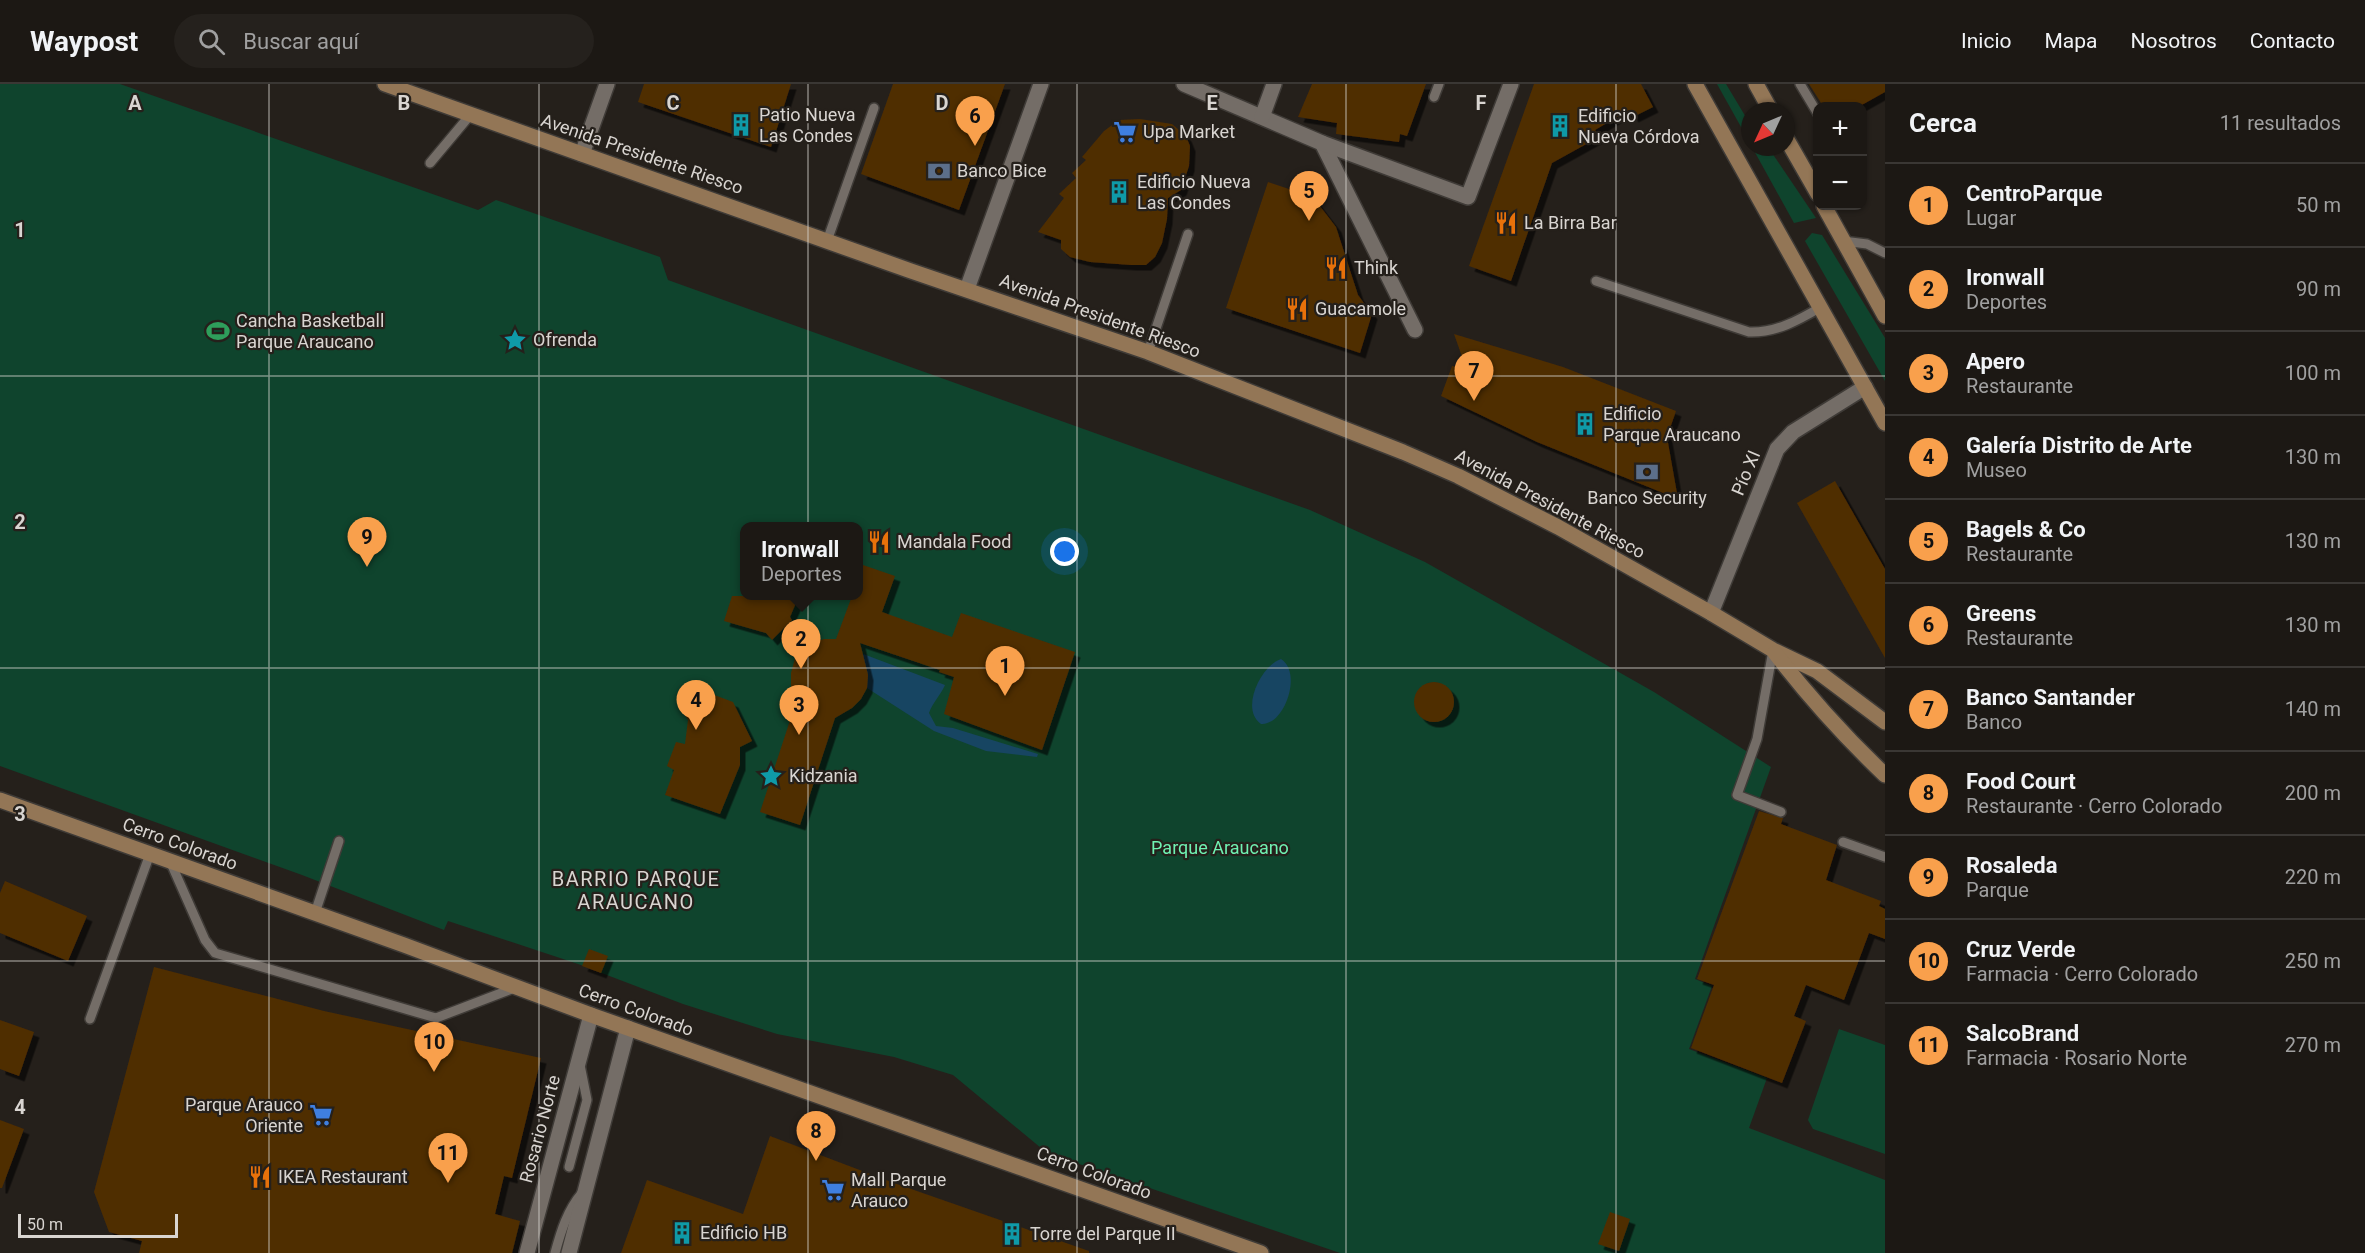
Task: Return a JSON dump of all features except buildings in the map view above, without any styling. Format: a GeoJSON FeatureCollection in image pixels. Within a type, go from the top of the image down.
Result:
{"type":"FeatureCollection","features":[{"type":"Feature","properties":{"kind":"main road","name":"Avenida Presidente Riesco"},"geometry":{"type":"LineString","coordinates":[[385,84],[1148,352],[1403,452],[1458,476],[1558,527],[1773,650],[1817,671],[1885,722]]}},
{"type":"Feature","properties":{"kind":"main road"},"geometry":{"type":"LineString","coordinates":[[1695,84],[1885,423]]}},
{"type":"Feature","properties":{"kind":"main road"},"geometry":{"type":"LineString","coordinates":[[1756,84],[1766,102]]}},
{"type":"Feature","properties":{"kind":"main road"},"geometry":{"type":"LineString","coordinates":[[1795,154],[1813,185]]}},
{"type":"Feature","properties":{"kind":"main road"},"geometry":{"type":"LineString","coordinates":[[1826,210],[1885,316]]}},
{"type":"Feature","properties":{"kind":"main road","name":"Avenida Presidente Riesco"},"geometry":{"type":"LineString","coordinates":[[1773,650],[1803,689],[1885,775]]}},
{"type":"Feature","properties":{"kind":"main road","name":"Cerro Colorado"},"geometry":{"type":"LineString","coordinates":[[0,800],[591,1015],[1261,1253]]}},
{"type":"Feature","properties":{"kind":"street"},"geometry":{"type":"LineString","coordinates":[[582,154],[608,84]]}},
{"type":"Feature","properties":{"kind":"street"},"geometry":{"type":"LineString","coordinates":[[967,290],[1041,84]]}},
{"type":"Feature","properties":{"kind":"street"},"geometry":{"type":"LineString","coordinates":[[1184,84],[1322,143],[1468,197],[1511,84]]}},
{"type":"Feature","properties":{"kind":"street"},"geometry":{"type":"LineString","coordinates":[[1262,117],[1274,84]]}},
{"type":"Feature","properties":{"kind":"street"},"geometry":{"type":"LineString","coordinates":[[1322,143],[1415,330]]}},
{"type":"Feature","properties":{"kind":"street","name":"Pío XI"},"geometry":{"type":"LineString","coordinates":[[1711,613],[1777,449],[1793,432],[1865,387]]}},
{"type":"Feature","properties":{"kind":"street","name":"Rosario Norte"},"geometry":{"type":"LineString","coordinates":[[527,1253],[591,1015]]}},
{"type":"Feature","properties":{"kind":"street"},"geometry":{"type":"LineString","coordinates":[[569,1253],[628,1028]]}},
{"type":"Feature","properties":{"kind":"lane"},"geometry":{"type":"LineString","coordinates":[[1434,97],[1439,84]]}},
{"type":"Feature","properties":{"kind":"lane"},"geometry":{"type":"LineString","coordinates":[[1800,84],[1813,106]]}},
{"type":"Feature","properties":{"kind":"lane"},"geometry":{"type":"LineString","coordinates":[[827,241],[874,108]]}},
{"type":"Feature","properties":{"kind":"lane"},"geometry":{"type":"LineString","coordinates":[[430,163],[471,114]]}},
{"type":"Feature","properties":{"kind":"lane"},"geometry":{"type":"LineString","coordinates":[[1832,210],[1833,222]]}},
{"type":"Feature","properties":{"kind":"lane"},"geometry":{"type":"LineString","coordinates":[[1148,352],[1188,234]]}},
{"type":"Feature","properties":{"kind":"lane"},"geometry":{"type":"LineString","coordinates":[[1843,241],[1867,244],[1885,252]]}},
{"type":"Feature","properties":{"kind":"lane"},"geometry":{"type":"LineString","coordinates":[[1596,281],[1749,332],[1761,332],[1796,322],[1821,307]]}},
{"type":"Feature","properties":{"kind":"lane"},"geometry":{"type":"LineString","coordinates":[[1773,650],[1757,739],[1737,795],[1780,812]]}},
{"type":"Feature","properties":{"kind":"lane"},"geometry":{"type":"LineString","coordinates":[[315,913],[339,841]]}},
{"type":"Feature","properties":{"kind":"lane"},"geometry":{"type":"LineString","coordinates":[[1843,842],[1885,857]]}},
{"type":"Feature","properties":{"kind":"lane"},"geometry":{"type":"LineString","coordinates":[[90,1019],[150,854]]}},
{"type":"Feature","properties":{"kind":"lane"},"geometry":{"type":"LineString","coordinates":[[170,861],[205,940],[215,953],[436,1018],[517,987]]}},
{"type":"Feature","properties":{"kind":"lane"},"geometry":{"type":"LineString","coordinates":[[569,1167],[587,1100],[579,1060]]}},
{"type":"Feature","properties":{"kind":"lane"},"geometry":{"type":"LineString","coordinates":[[555,1253],[571,1206],[586,1187]]}},
{"type":"Feature","properties":{"kind":"green space","name":"Parque Araucano"},"geometry":{"type":"Polygon","coordinates":[[[0,84],[120,84],[478,210],[496,200],[660,257],[668,280],[1310,510],[1425,562],[1654,692],[1771,767],[1695,979],[1712,986],[1689,1049],[1767,1078],[1749,1128],[1885,1180],[1885,1253],[1340,1253],[1047,1153],[953,1075],[894,1057],[777,1034],[683,1004],[578,964],[448,921],[444,930],[302,875],[0,766],[0,84]]]}},
{"type":"Feature","properties":{"kind":"green space"},"geometry":{"type":"Polygon","coordinates":[[[1717,84],[1726,84],[1741,109],[1741,127],[1717,84]]]}},
{"type":"Feature","properties":{"kind":"green space"},"geometry":{"type":"Polygon","coordinates":[[[1757,156],[1774,156],[1816,218],[1794,223],[1757,156]]]}},
{"type":"Feature","properties":{"kind":"green space"},"geometry":{"type":"Polygon","coordinates":[[[1812,233],[1822,235],[1885,338],[1885,381],[1805,241],[1812,233]]]}},
{"type":"Feature","properties":{"kind":"green space"},"geometry":{"type":"Polygon","coordinates":[[[1839,1029],[1885,1045],[1885,1154],[1813,1129],[1808,1120],[1839,1029]]]}},
{"type":"Feature","properties":{"kind":"water"},"geometry":{"type":"Polygon","coordinates":[[[858,652],[945,685],[929,713],[936,726],[953,728],[1038,754],[1037,757],[986,751],[934,731],[867,688],[866,669],[858,652]]]}},
{"type":"Feature","properties":{"kind":"water"},"geometry":{"type":"Polygon","coordinates":[[[1281,659],[1290,675],[1288,697],[1277,717],[1261,724],[1252,709],[1255,689],[1266,670],[1281,659]]]}},
{"type":"Feature","properties":{"kind":"place","name":"Patio Nueva Las Condes"},"geometry":{"type":"Point","coordinates":[741,125]}},
{"type":"Feature","properties":{"kind":"place","name":"Edificio Nueva Córdova"},"geometry":{"type":"Point","coordinates":[1560,126]}},
{"type":"Feature","properties":{"kind":"place","name":"Upa Market"},"geometry":{"type":"Point","coordinates":[1125,132]}},
{"type":"Feature","properties":{"kind":"place","name":"Greens"},"geometry":{"type":"Point","coordinates":[975,146]}},
{"type":"Feature","properties":{"kind":"place","name":"Banco Bice"},"geometry":{"type":"Point","coordinates":[939,171]}},
{"type":"Feature","properties":{"kind":"place","name":"Edificio Nueva Las Condes"},"geometry":{"type":"Point","coordinates":[1119,192]}},
{"type":"Feature","properties":{"kind":"place","name":"Bagels & Co"},"geometry":{"type":"Point","coordinates":[1309,221]}},
{"type":"Feature","properties":{"kind":"place","name":"La Birra Bar"},"geometry":{"type":"Point","coordinates":[1506,223]}},
{"type":"Feature","properties":{"kind":"place","name":"Think"},"geometry":{"type":"Point","coordinates":[1336,268]}},
{"type":"Feature","properties":{"kind":"place","name":"Guacamole"},"geometry":{"type":"Point","coordinates":[1297,309]}},
{"type":"Feature","properties":{"kind":"place","name":"Cancha Basketball Parque Araucano"},"geometry":{"type":"Point","coordinates":[218,331]}},
{"type":"Feature","properties":{"kind":"place","name":"Ofrenda"},"geometry":{"type":"Point","coordinates":[515,340]}},
{"type":"Feature","properties":{"kind":"place","name":"Banco Santander"},"geometry":{"type":"Point","coordinates":[1474,401]}},
{"type":"Feature","properties":{"kind":"place","name":"Edificio Parque Araucano"},"geometry":{"type":"Point","coordinates":[1585,424]}},
{"type":"Feature","properties":{"kind":"place","name":"Banco Security"},"geometry":{"type":"Point","coordinates":[1647,472]}},
{"type":"Feature","properties":{"kind":"place","name":"Mandala Food"},"geometry":{"type":"Point","coordinates":[879,542]}},
{"type":"Feature","properties":{"kind":"place","name":"Rosaleda"},"geometry":{"type":"Point","coordinates":[367,567]}},
{"type":"Feature","properties":{"kind":"place","name":"Ironwall"},"geometry":{"type":"Point","coordinates":[801,669]}},
{"type":"Feature","properties":{"kind":"place","name":"CentroParque"},"geometry":{"type":"Point","coordinates":[1005,696]}},
{"type":"Feature","properties":{"kind":"place","name":"Galería Distrito de Arte"},"geometry":{"type":"Point","coordinates":[696,730]}},
{"type":"Feature","properties":{"kind":"place","name":"Apero"},"geometry":{"type":"Point","coordinates":[799,735]}},
{"type":"Feature","properties":{"kind":"place","name":"Kidzania"},"geometry":{"type":"Point","coordinates":[771,776]}},
{"type":"Feature","properties":{"kind":"place","name":"Cruz Verde"},"geometry":{"type":"Point","coordinates":[434,1072]}},
{"type":"Feature","properties":{"kind":"place","name":"Parque Arauco Oriente"},"geometry":{"type":"Point","coordinates":[321,1115]}},
{"type":"Feature","properties":{"kind":"place","name":"Food Court"},"geometry":{"type":"Point","coordinates":[816,1161]}},
{"type":"Feature","properties":{"kind":"place","name":"IKEA Restaurant"},"geometry":{"type":"Point","coordinates":[260,1177]}},
{"type":"Feature","properties":{"kind":"place","name":"SalcoBrand"},"geometry":{"type":"Point","coordinates":[448,1183]}},
{"type":"Feature","properties":{"kind":"place","name":"Mall Parque Arauco"},"geometry":{"type":"Point","coordinates":[833,1190]}},
{"type":"Feature","properties":{"kind":"place","name":"Edificio HB"},"geometry":{"type":"Point","coordinates":[682,1233]}},
{"type":"Feature","properties":{"kind":"place","name":"Torre del Parque II"},"geometry":{"type":"Point","coordinates":[1012,1234]}},
{"type":"Feature","properties":{"kind":"district","name":"BARRIO PARQUE ARAUCANO"},"geometry":{"type":"Point","coordinates":[636,890]}}]}
